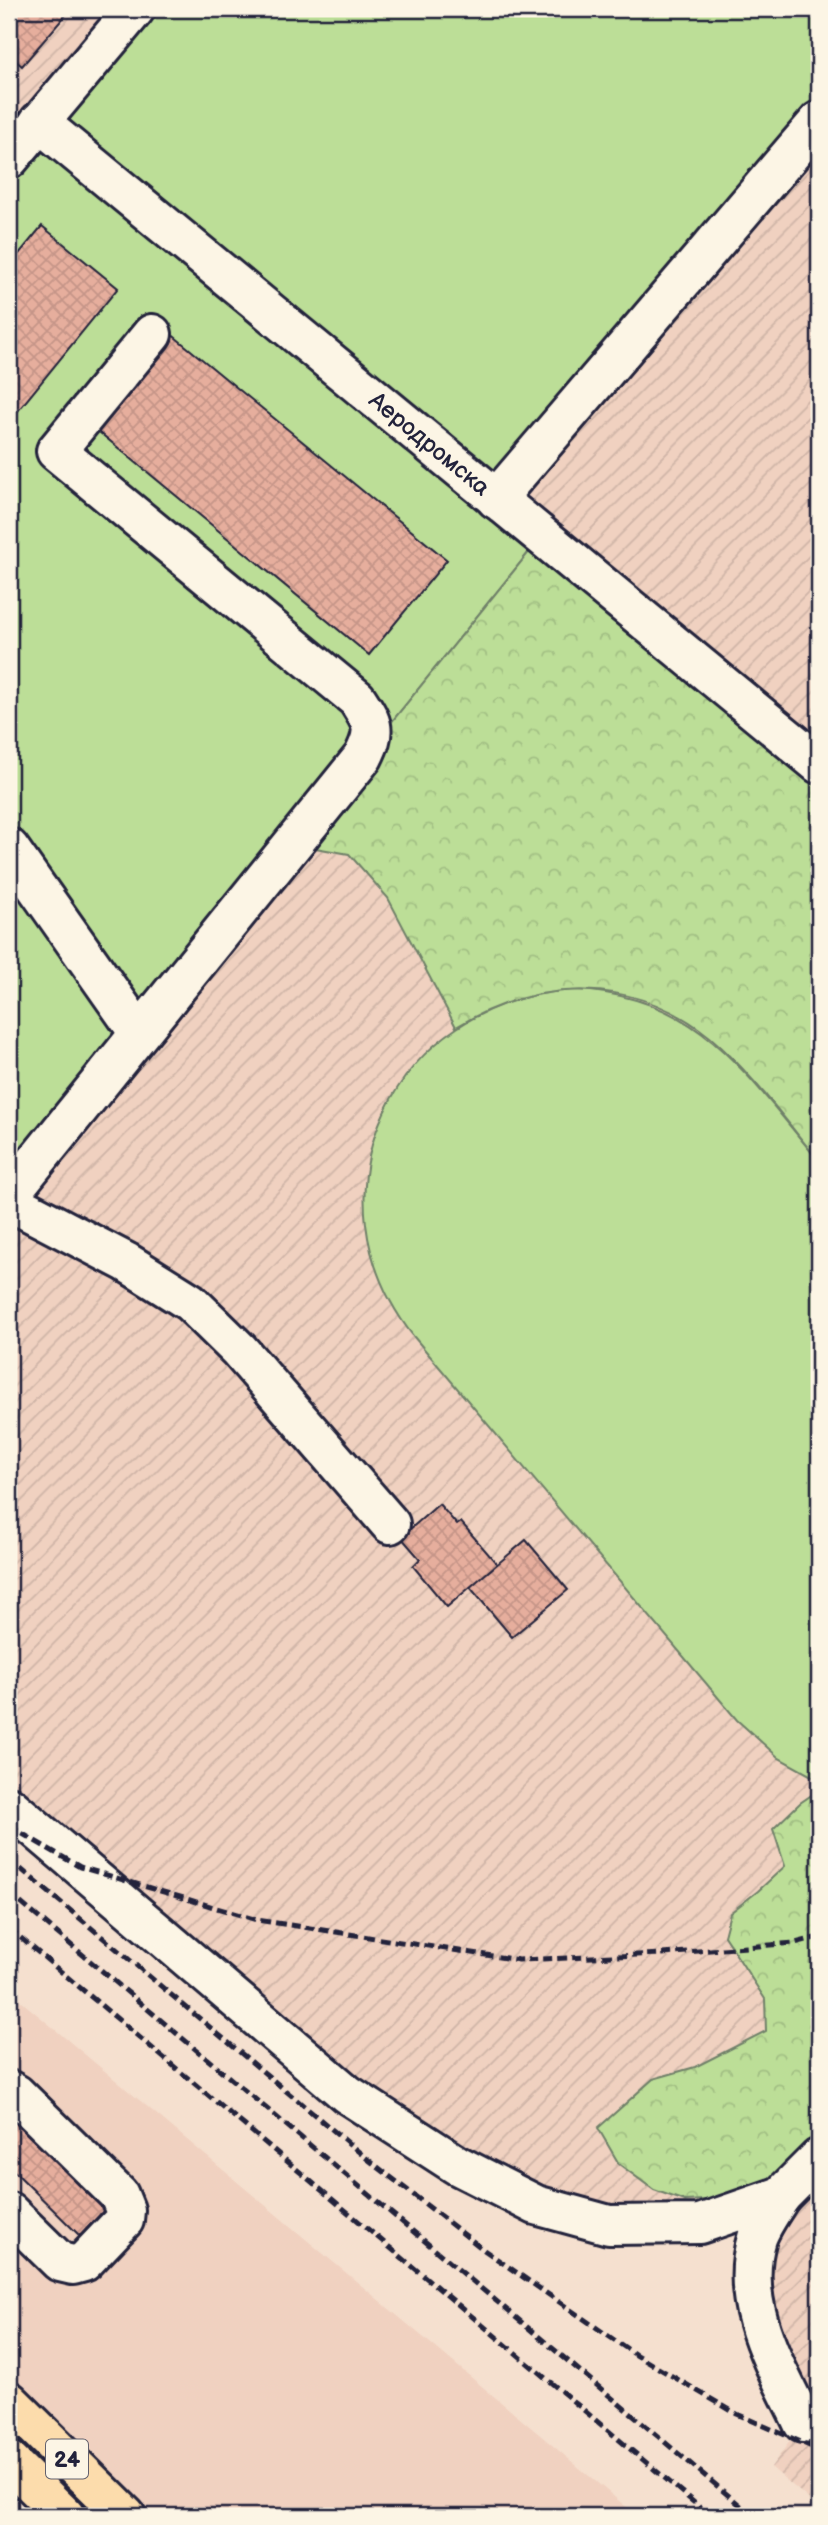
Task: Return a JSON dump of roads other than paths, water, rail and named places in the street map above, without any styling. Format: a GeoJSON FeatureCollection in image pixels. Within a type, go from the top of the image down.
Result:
{"type":"FeatureCollection","features":[{"type":"Feature","properties":{"kind":"main road","name":"24"},"geometry":{"type":"LineString","coordinates":[[9,2401],[125,2516]]}},
{"type":"Feature","properties":{"kind":"main road","name":"24"},"geometry":{"type":"LineString","coordinates":[[9,2461],[59,2515]]}},
{"type":"Feature","properties":{"kind":"street"},"geometry":{"type":"LineString","coordinates":[[9,159],[135,9]]}},
{"type":"Feature","properties":{"kind":"street"},"geometry":{"type":"LineString","coordinates":[[496,499],[819,121]]}},
{"type":"Feature","properties":{"kind":"street","name":"Аеродромска"},"geometry":{"type":"LineString","coordinates":[[39,122],[819,764]]}},
{"type":"Feature","properties":{"kind":"street"},"geometry":{"type":"LineString","coordinates":[[9,1195],[363,757],[372,738],[372,722],[357,699],[57,452],[152,334]]}},
{"type":"Feature","properties":{"kind":"street"},"geometry":{"type":"LineString","coordinates":[[9,848],[139,1033]]}},
{"type":"Feature","properties":{"kind":"street"},"geometry":{"type":"LineString","coordinates":[[9,1201],[127,1262],[190,1302],[239,1350],[390,1524]]}},
{"type":"Feature","properties":{"kind":"street"},"geometry":{"type":"LineString","coordinates":[[9,1806],[347,2094],[457,2165],[536,2205],[609,2225],[700,2224],[781,2196]]}},
{"type":"Feature","properties":{"kind":"street"},"geometry":{"type":"LineString","coordinates":[[9,2090],[119,2195],[125,2210],[124,2220],[85,2262],[73,2265],[60,2262],[10,2216]]}},
{"type":"Feature","properties":{"kind":"street"},"geometry":{"type":"LineString","coordinates":[[803,2423],[773,2361],[756,2317],[751,2279],[757,2238],[781,2196],[819,2158]]}},
{"type":"Feature","properties":{"kind":"street"},"geometry":{"type":"LineString","coordinates":[[59,2515],[90,2481]]}},
{"type":"Feature","properties":{"kind":"railway"},"geometry":{"type":"LineString","coordinates":[[9,1826],[80,1867],[257,1920],[519,1960],[662,1954],[795,1943],[819,1937]]}},
{"type":"Feature","properties":{"kind":"railway"},"geometry":{"type":"LineString","coordinates":[[9,1859],[365,2157],[484,2250],[636,2355],[737,2414],[819,2450]]}},
{"type":"Feature","properties":{"kind":"railway"},"geometry":{"type":"LineString","coordinates":[[9,1893],[753,2516]]}},
{"type":"Feature","properties":{"kind":"railway"},"geometry":{"type":"LineString","coordinates":[[9,1928],[710,2516]]}}]}
